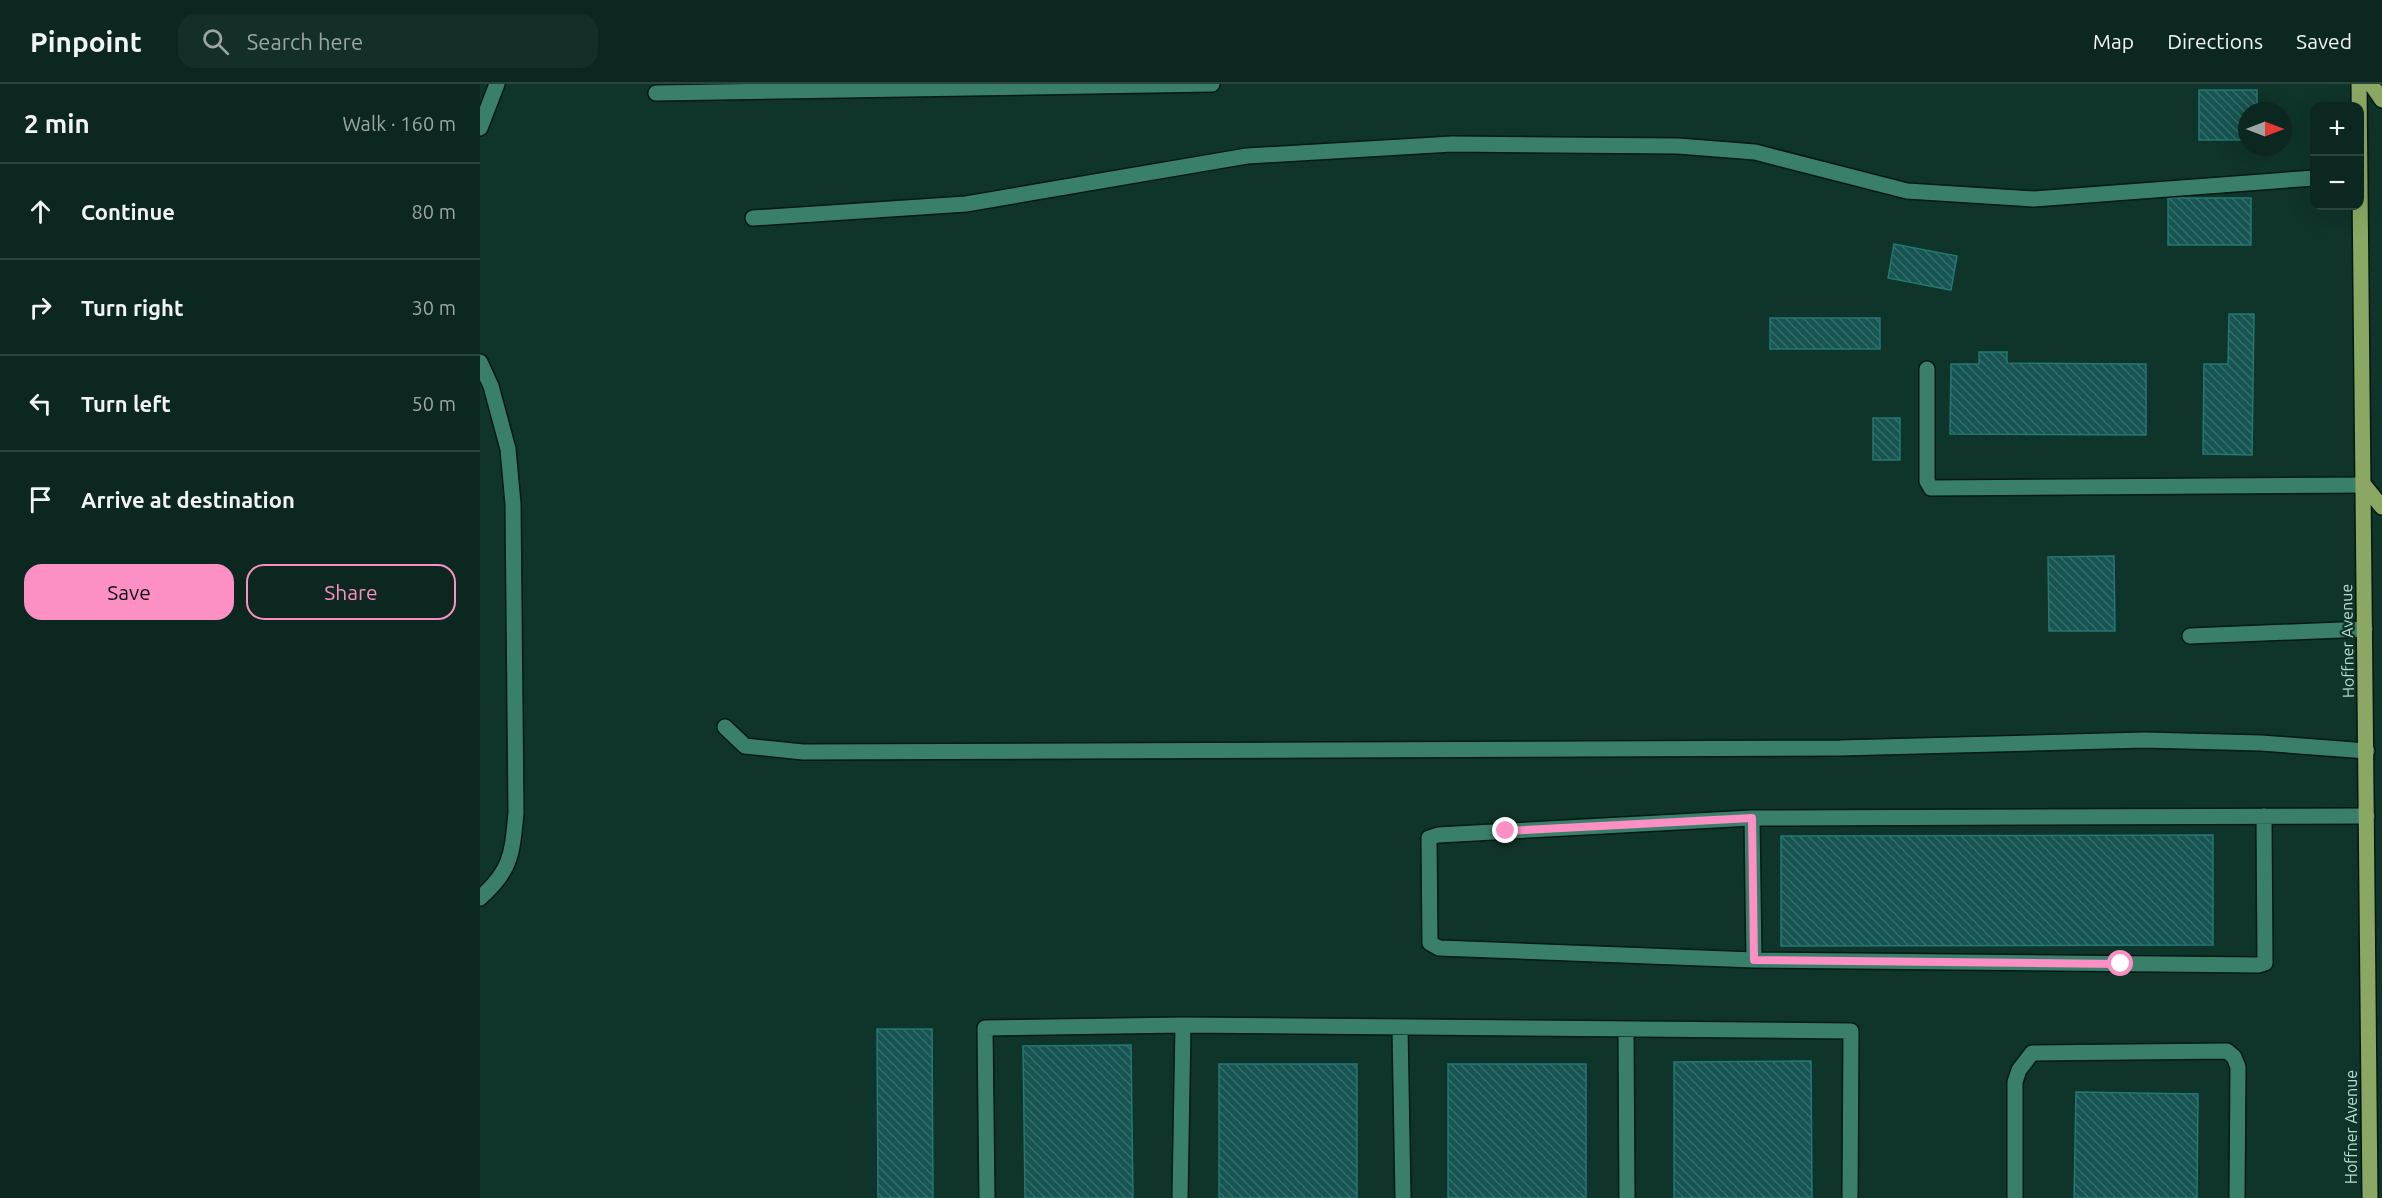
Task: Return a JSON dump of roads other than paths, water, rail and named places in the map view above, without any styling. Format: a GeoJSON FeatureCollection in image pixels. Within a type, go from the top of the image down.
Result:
{"type":"FeatureCollection","features":[{"type":"Feature","properties":{"kind":"main road","name":"Hoffner Avenue"},"geometry":{"type":"LineString","coordinates":[[2360,84],[2360,156]]}},
{"type":"Feature","properties":{"kind":"main road"},"geometry":{"type":"LineString","coordinates":[[2371,84],[2382,100]]}},
{"type":"Feature","properties":{"kind":"main road","name":"Hoffner Avenue"},"geometry":{"type":"LineString","coordinates":[[2360,210],[2370,1198]]}},
{"type":"Feature","properties":{"kind":"main road"},"geometry":{"type":"LineString","coordinates":[[2364,484],[2382,507]]}},
{"type":"Feature","properties":{"kind":"street"},"geometry":{"type":"LineString","coordinates":[[480,128],[497,84]]}},
{"type":"Feature","properties":{"kind":"street"},"geometry":{"type":"LineString","coordinates":[[656,93],[1212,84]]}},
{"type":"Feature","properties":{"kind":"street"},"geometry":{"type":"LineString","coordinates":[[753,219],[966,204],[1247,156],[1452,144],[1678,146],[1755,152],[1907,191],[2034,199],[2310,178]]}},
{"type":"Feature","properties":{"kind":"street"},"geometry":{"type":"LineString","coordinates":[[480,362],[491,386],[508,449],[513,504],[516,813],[512,857],[496,884],[480,898]]}},
{"type":"Feature","properties":{"kind":"street"},"geometry":{"type":"LineString","coordinates":[[1927,369],[1927,481],[1930,488],[2364,484]]}},
{"type":"Feature","properties":{"kind":"street"},"geometry":{"type":"LineString","coordinates":[[2190,636],[2365,629]]}},
{"type":"Feature","properties":{"kind":"street"},"geometry":{"type":"LineString","coordinates":[[724,727],[746,746],[803,752],[1840,748],[2123,740],[2260,743],[2367,752]]}},
{"type":"Feature","properties":{"kind":"street"},"geometry":{"type":"LineString","coordinates":[[2264,816],[2265,963],[2259,965],[1754,960],[1439,948],[1430,943],[1430,838],[1438,835],[1752,818],[2264,816],[2367,816]]}},
{"type":"Feature","properties":{"kind":"street"},"geometry":{"type":"LineString","coordinates":[[1752,818],[1754,960]]}},
{"type":"Feature","properties":{"kind":"street"},"geometry":{"type":"LineString","coordinates":[[1180,1198],[1183,1026]]}},
{"type":"Feature","properties":{"kind":"street"},"geometry":{"type":"LineString","coordinates":[[987,1198],[985,1028],[1183,1026],[1851,1031],[1850,1198]]}},
{"type":"Feature","properties":{"kind":"street"},"geometry":{"type":"LineString","coordinates":[[1400,1027],[1403,1198]]}},
{"type":"Feature","properties":{"kind":"street"},"geometry":{"type":"LineString","coordinates":[[1626,1029],[1627,1198]]}},
{"type":"Feature","properties":{"kind":"street"},"geometry":{"type":"LineString","coordinates":[[2015,1198],[2015,1082],[2019,1070],[2032,1053],[2227,1051],[2234,1057],[2238,1067],[2237,1198]]}}]}
